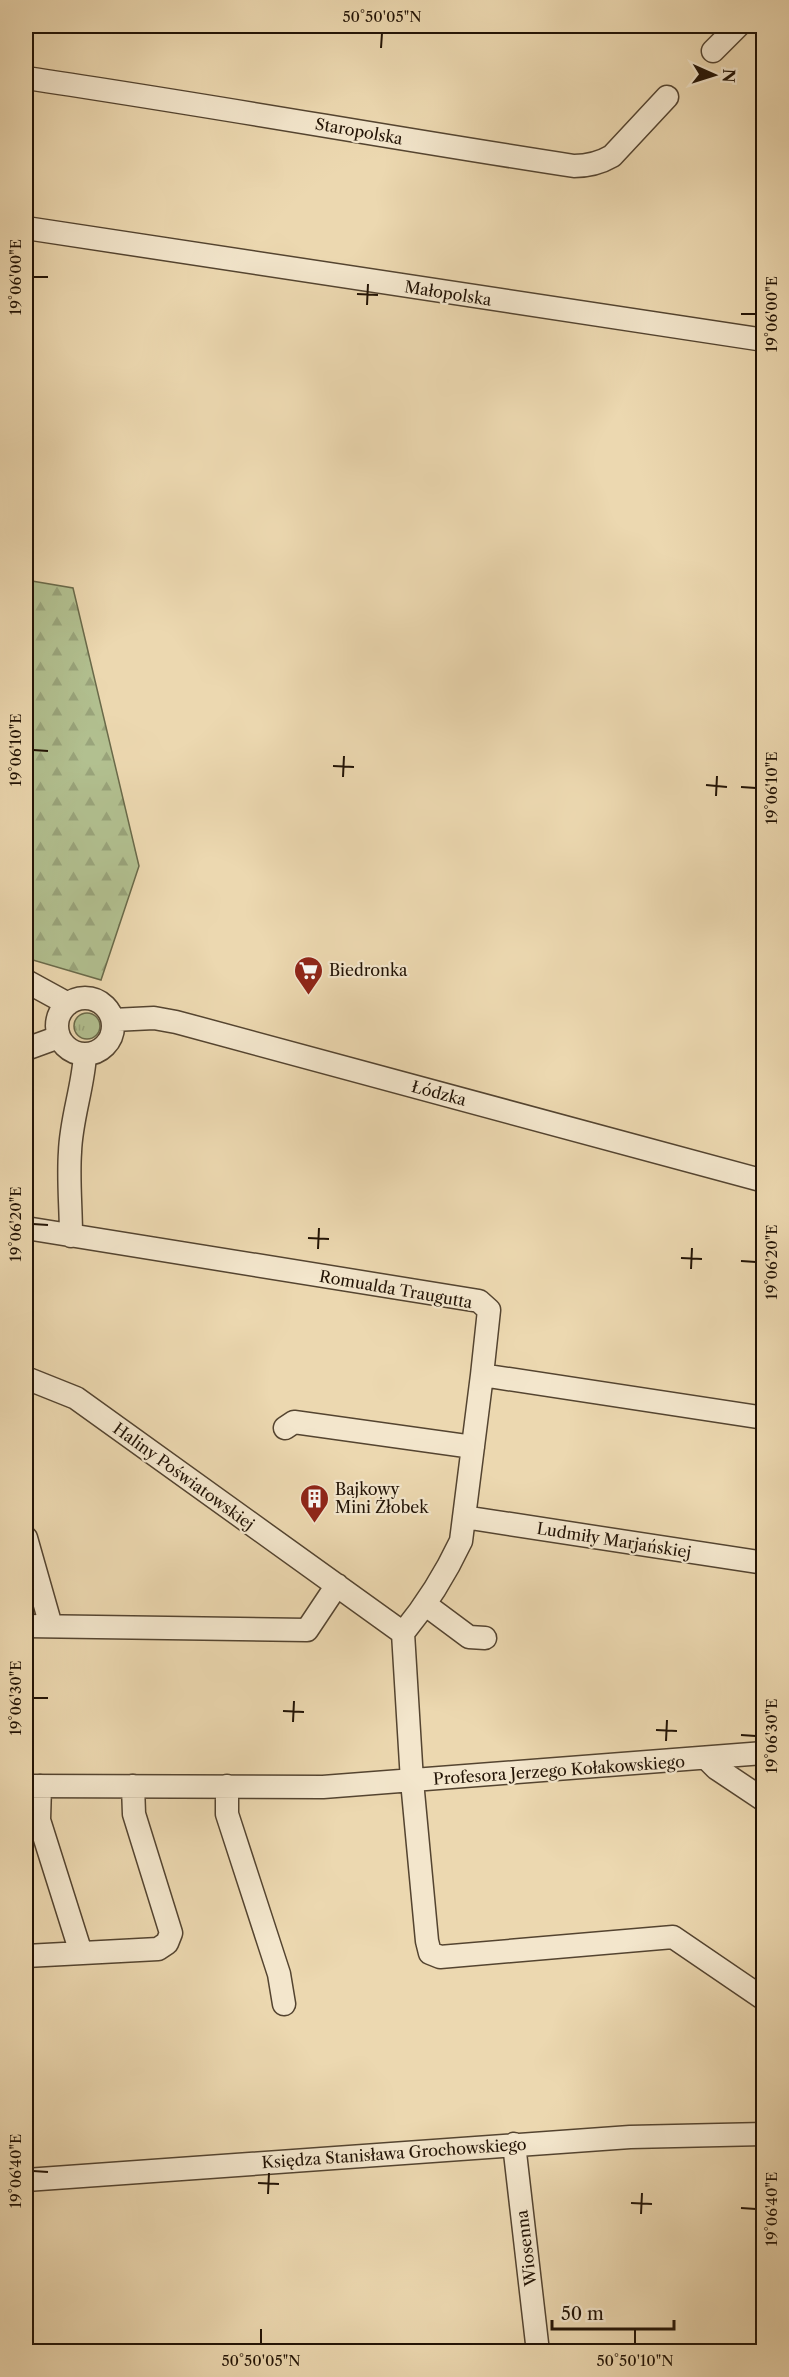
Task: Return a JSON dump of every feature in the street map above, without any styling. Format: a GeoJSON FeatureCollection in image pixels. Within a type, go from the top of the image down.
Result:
{"type":"FeatureCollection","features":[{"type":"Feature","properties":{"kind":"street"},"geometry":{"type":"LineString","coordinates":[[713,51],[738,26]]}},
{"type":"Feature","properties":{"kind":"street","name":"Staropolska"},"geometry":{"type":"LineString","coordinates":[[26,78],[208,105],[467,150],[574,166],[595,163],[612,156],[667,97]]}},
{"type":"Feature","properties":{"kind":"street","name":"Małopolska"},"geometry":{"type":"LineString","coordinates":[[26,228],[764,340]]}},
{"type":"Feature","properties":{"kind":"street"},"geometry":{"type":"LineString","coordinates":[[26,981],[68,1004]]}},
{"type":"Feature","properties":{"kind":"street"},"geometry":{"type":"LineString","coordinates":[[81,999],[95,1000],[106,1008],[113,1020],[113,1033],[107,1044],[97,1052],[85,1055],[67,1048],[59,1037],[57,1022],[61,1012],[68,1004],[81,999]]}},
{"type":"Feature","properties":{"kind":"street","name":"Łódzka"},"geometry":{"type":"LineString","coordinates":[[113,1020],[154,1017],[176,1022],[764,1181]]}},
{"type":"Feature","properties":{"kind":"street"},"geometry":{"type":"LineString","coordinates":[[26,1049],[59,1037]]}},
{"type":"Feature","properties":{"kind":"street"},"geometry":{"type":"LineString","coordinates":[[71,1236],[69,1153],[83,1080],[85,1055]]}},
{"type":"Feature","properties":{"kind":"street","name":"Romualda Traugutta"},"geometry":{"type":"LineString","coordinates":[[26,1228],[479,1301],[489,1310],[482,1375]]}},
{"type":"Feature","properties":{"kind":"street"},"geometry":{"type":"LineString","coordinates":[[412,1781],[403,1633],[426,1605],[449,1567],[461,1541],[482,1375],[764,1418]]}},
{"type":"Feature","properties":{"kind":"street","name":"Haliny Poświatowskiej"},"geometry":{"type":"LineString","coordinates":[[26,1378],[76,1398],[403,1633]]}},
{"type":"Feature","properties":{"kind":"street"},"geometry":{"type":"LineString","coordinates":[[285,1428],[294,1422],[473,1447]]}},
{"type":"Feature","properties":{"kind":"street","name":"Ludmiły Marjańskiej"},"geometry":{"type":"LineString","coordinates":[[464,1517],[764,1563]]}},
{"type":"Feature","properties":{"kind":"street"},"geometry":{"type":"LineString","coordinates":[[26,1538],[51,1626]]}},
{"type":"Feature","properties":{"kind":"street"},"geometry":{"type":"LineString","coordinates":[[26,1626],[307,1630],[337,1585]]}},
{"type":"Feature","properties":{"kind":"street"},"geometry":{"type":"LineString","coordinates":[[426,1605],[468,1637],[485,1638]]}},
{"type":"Feature","properties":{"kind":"street","name":"Profesora Jerzego Kołakowskiego"},"geometry":{"type":"LineString","coordinates":[[81,1953],[39,1820],[33,1786],[322,1786],[764,1753]]}},
{"type":"Feature","properties":{"kind":"street","name":"Profesora Jerzego Kołakowskiego"},"geometry":{"type":"LineString","coordinates":[[706,1758],[716,1768],[764,1800]]}},
{"type":"Feature","properties":{"kind":"street","name":"Profesora Jerzego Kołakowskiego"},"geometry":{"type":"LineString","coordinates":[[412,1781],[430,1953],[440,1958],[673,1937],[761,1997]]}},
{"type":"Feature","properties":{"kind":"street"},"geometry":{"type":"LineString","coordinates":[[26,1956],[158,1949],[167,1943],[171,1933],[134,1814],[134,1786]]}},
{"type":"Feature","properties":{"kind":"street"},"geometry":{"type":"LineString","coordinates":[[227,1786],[227,1814],[279,1974],[284,2004]]}},
{"type":"Feature","properties":{"kind":"street","name":"Księdza Stanisława Grochowskiego"},"geometry":{"type":"LineString","coordinates":[[26,2180],[514,2144],[630,2137],[764,2134]]}},
{"type":"Feature","properties":{"kind":"street","name":"Wiosenna"},"geometry":{"type":"LineString","coordinates":[[514,2144],[538,2352]]}},
{"type":"Feature","properties":{"kind":"green space"},"geometry":{"type":"Polygon","coordinates":[[[26,580],[73,588],[139,866],[101,980],[26,958],[26,580]]]}},
{"type":"Feature","properties":{"kind":"green space"},"geometry":{"type":"Polygon","coordinates":[[[87,1013],[96,1017],[100,1026],[96,1035],[87,1039],[78,1035],[74,1026],[78,1017],[87,1013]]]}},
{"type":"Feature","properties":{"kind":"place","name":"Biedronka"},"geometry":{"type":"Point","coordinates":[308,996]}},
{"type":"Feature","properties":{"kind":"place","name":"Bajkowy Mini Żłobek"},"geometry":{"type":"Point","coordinates":[314,1524]}}]}
